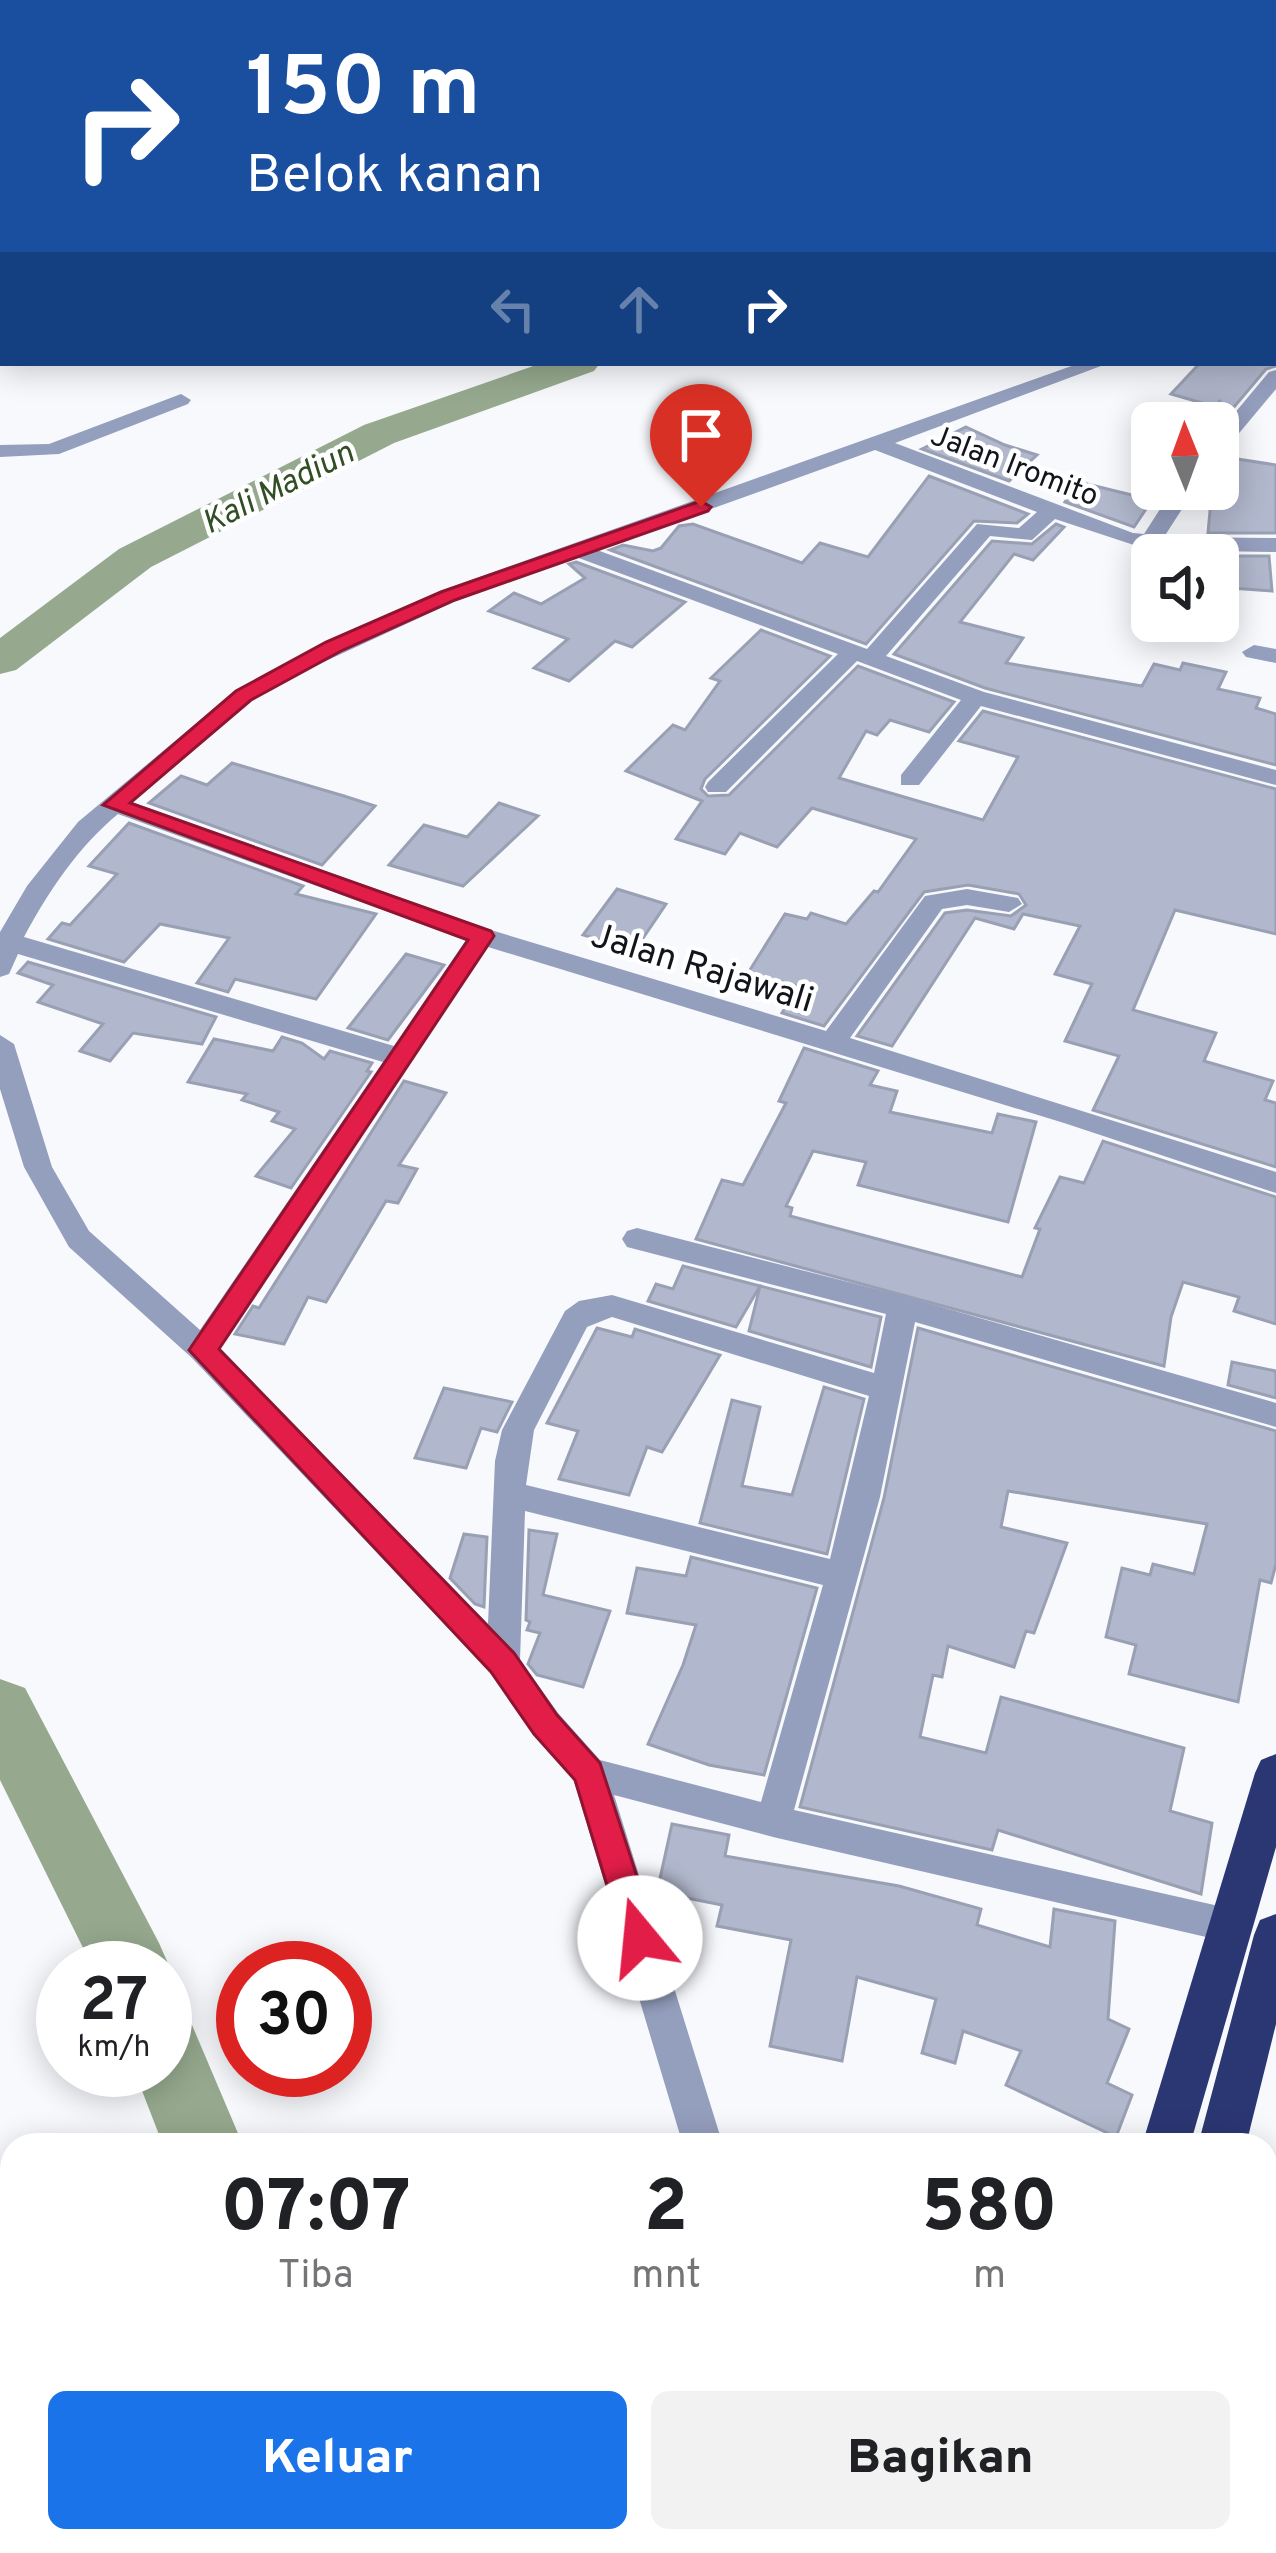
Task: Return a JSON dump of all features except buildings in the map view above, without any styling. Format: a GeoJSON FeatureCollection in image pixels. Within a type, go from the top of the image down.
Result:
{"type":"FeatureCollection","features":[{"type":"Feature","properties":{"kind":"highway"},"geometry":{"type":"LineString","coordinates":[[1224,2133],[1276,1773]]}},
{"type":"Feature","properties":{"kind":"highway"},"geometry":{"type":"LineString","coordinates":[[1171,2133],[1254,1930]]}},
{"type":"Feature","properties":{"kind":"street"},"geometry":{"type":"LineString","coordinates":[[399,1057],[4,955],[36,892],[87,827],[244,695],[294,667],[448,596],[582,552],[1091,366]]}},
{"type":"Feature","properties":{"kind":"street"},"geometry":{"type":"LineString","coordinates":[[1239,421],[1276,376]]}},
{"type":"Feature","properties":{"kind":"street"},"geometry":{"type":"LineString","coordinates":[[0,451],[52,450],[181,400]]}},
{"type":"Feature","properties":{"kind":"street","name":"Jalan Iromito"},"geometry":{"type":"LineString","coordinates":[[878,444],[1131,536]]}},
{"type":"Feature","properties":{"kind":"street"},"geometry":{"type":"LineString","coordinates":[[717,787],[862,655],[985,530],[1024,536],[1052,511]]}},
{"type":"Feature","properties":{"kind":"street","name":"Jalan Iromito"},"geometry":{"type":"LineString","coordinates":[[1239,544],[1276,545]]}},
{"type":"Feature","properties":{"kind":"street"},"geometry":{"type":"LineString","coordinates":[[582,552],[976,697],[1276,778]]}},
{"type":"Feature","properties":{"kind":"street"},"geometry":{"type":"LineString","coordinates":[[910,780],[976,697]]}},
{"type":"Feature","properties":{"kind":"street","name":"Jalan Rajawali"},"geometry":{"type":"LineString","coordinates":[[114,805],[482,936],[1276,1184]]}},
{"type":"Feature","properties":{"kind":"street"},"geometry":{"type":"LineString","coordinates":[[832,1043],[934,902],[967,896],[1009,904]]}},
{"type":"Feature","properties":{"kind":"street"},"geometry":{"type":"LineString","coordinates":[[203,1350],[482,936]]}},
{"type":"Feature","properties":{"kind":"street"},"geometry":{"type":"LineString","coordinates":[[0,1044],[38,1167],[79,1239],[203,1350],[502,1663],[589,1773],[699,2133]]}},
{"type":"Feature","properties":{"kind":"street"},"geometry":{"type":"LineString","coordinates":[[637,1239],[903,1306],[1276,1415]]}},
{"type":"Feature","properties":{"kind":"street"},"geometry":{"type":"LineString","coordinates":[[502,1663],[518,1430],[576,1319],[590,1309],[612,1306],[883,1388]]}},
{"type":"Feature","properties":{"kind":"street"},"geometry":{"type":"LineString","coordinates":[[773,1821],[864,1497],[903,1306]]}},
{"type":"Feature","properties":{"kind":"street"},"geometry":{"type":"LineString","coordinates":[[511,1494],[843,1576]]}},
{"type":"Feature","properties":{"kind":"street"},"geometry":{"type":"LineString","coordinates":[[589,1773],[773,1821],[1254,1930]]}},
{"type":"Feature","properties":{"kind":"waterway","name":"Kali Madiun"},"geometry":{"type":"LineString","coordinates":[[0,660],[135,558],[379,434],[572,366]]}},
{"type":"Feature","properties":{"kind":"waterway","name":"Kali Madiun"},"geometry":{"type":"LineString","coordinates":[[0,1709],[118,1941]]}},
{"type":"Feature","properties":{"kind":"waterway","name":"Kali Madiun"},"geometry":{"type":"LineString","coordinates":[[184,2097],[198,2133]]}},
{"type":"Feature","properties":{"kind":"route"},"geometry":{"type":"LineString","coordinates":[[640,1938],[589,1773],[502,1663],[203,1350],[482,936],[114,805],[244,695],[333,647],[448,596],[701,507]]}}]}
